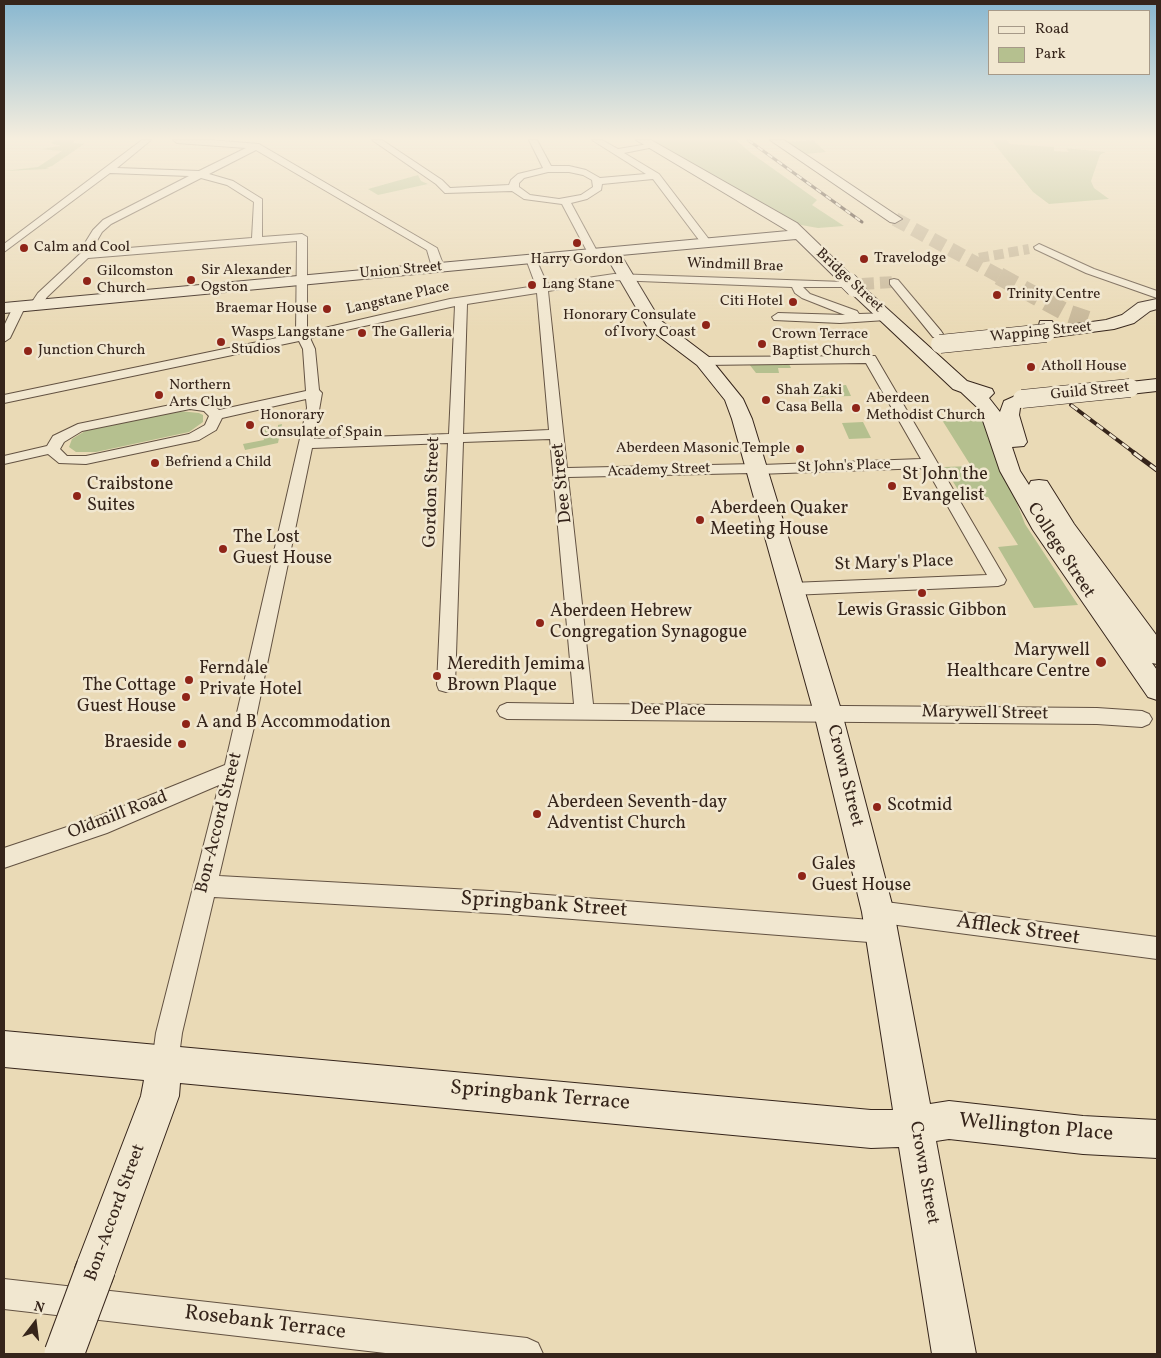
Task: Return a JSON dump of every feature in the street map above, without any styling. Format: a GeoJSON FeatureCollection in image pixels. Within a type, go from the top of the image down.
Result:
{"type":"FeatureCollection","features":[{"type":"Feature","properties":{"kind":"street"},"geometry":{"type":"LineString","coordinates":[[4,249],[64,203]]}},
{"type":"Feature","properties":{"kind":"street"},"geometry":{"type":"LineString","coordinates":[[89,255],[85,251],[104,223],[142,203]]}},
{"type":"Feature","properties":{"kind":"street"},"geometry":{"type":"LineString","coordinates":[[36,305],[42,295],[81,258],[89,255],[257,241],[259,203]]}},
{"type":"Feature","properties":{"kind":"street"},"geometry":{"type":"LineString","coordinates":[[355,203],[432,248],[438,267]]}},
{"type":"Feature","properties":{"kind":"street"},"geometry":{"type":"LineString","coordinates":[[566,203],[593,253]]}},
{"type":"Feature","properties":{"kind":"street"},"geometry":{"type":"LineString","coordinates":[[677,203],[706,242]]}},
{"type":"Feature","properties":{"kind":"street","name":"Bridge Street"},"geometry":{"type":"LineString","coordinates":[[753,203],[792,226],[849,284],[886,316],[914,325],[936,362],[960,385],[976,395],[1022,399]]}},
{"type":"Feature","properties":{"kind":"street"},"geometry":{"type":"LineString","coordinates":[[854,203],[878,220]]}},
{"type":"Feature","properties":{"kind":"street"},"geometry":{"type":"LineString","coordinates":[[871,203],[895,219]]}},
{"type":"Feature","properties":{"kind":"street","name":"Union Street"},"geometry":{"type":"LineString","coordinates":[[12,308],[798,234]]}},
{"type":"Feature","properties":{"kind":"street","name":"Bon-Accord Street"},"geometry":{"type":"LineString","coordinates":[[64,1354],[160,1096],[169,1033],[231,771],[244,727],[307,444],[315,393],[309,349],[301,331],[302,237],[257,241]]}},
{"type":"Feature","properties":{"kind":"street"},"geometry":{"type":"LineString","coordinates":[[1034,248],[1057,243]]}},
{"type":"Feature","properties":{"kind":"street"},"geometry":{"type":"LineString","coordinates":[[1034,248],[1157,295]]}},
{"type":"Feature","properties":{"kind":"street","name":"Crown Street"},"geometry":{"type":"LineString","coordinates":[[610,251],[654,324],[703,361],[734,399],[757,469],[828,713],[880,922],[954,1354]]}},
{"type":"Feature","properties":{"kind":"street","name":"Dee Street"},"geometry":{"type":"LineString","coordinates":[[532,259],[542,287],[562,473],[584,710]]}},
{"type":"Feature","properties":{"kind":"street","name":"Windmill Brae"},"geometry":{"type":"LineString","coordinates":[[625,277],[849,284]]}},
{"type":"Feature","properties":{"kind":"street","name":"Langstane Place"},"geometry":{"type":"LineString","coordinates":[[4,399],[303,337],[462,301],[542,287],[625,277]]}},
{"type":"Feature","properties":{"kind":"street"},"geometry":{"type":"LineString","coordinates":[[894,282],[914,325],[939,339],[934,351],[936,362]]}},
{"type":"Feature","properties":{"kind":"street"},"geometry":{"type":"LineString","coordinates":[[796,283],[799,291],[806,296],[832,307],[868,317]]}},
{"type":"Feature","properties":{"kind":"street"},"geometry":{"type":"LineString","coordinates":[[1133,287],[1151,305]]}},
{"type":"Feature","properties":{"kind":"street","name":"Gordon Street"},"geometry":{"type":"LineString","coordinates":[[446,685],[462,301]]}},
{"type":"Feature","properties":{"kind":"street","name":"Wapping Street"},"geometry":{"type":"LineString","coordinates":[[939,339],[1108,325],[1128,319],[1151,305]]}},
{"type":"Feature","properties":{"kind":"street"},"geometry":{"type":"LineString","coordinates":[[4,338],[12,308]]}},
{"type":"Feature","properties":{"kind":"street"},"geometry":{"type":"LineString","coordinates":[[778,317],[840,319],[886,316]]}},
{"type":"Feature","properties":{"kind":"street"},"geometry":{"type":"LineString","coordinates":[[1088,320],[1108,325]]}},
{"type":"Feature","properties":{"kind":"street","name":"Bridge Street"},"geometry":{"type":"LineString","coordinates":[[914,325],[917,338],[939,339]]}},
{"type":"Feature","properties":{"kind":"street"},"geometry":{"type":"LineString","coordinates":[[703,361],[870,359],[930,463]]}},
{"type":"Feature","properties":{"kind":"street","name":"Guild Street"},"geometry":{"type":"LineString","coordinates":[[1022,399],[1157,385]]}},
{"type":"Feature","properties":{"kind":"street"},"geometry":{"type":"LineString","coordinates":[[216,415],[315,393]]}},
{"type":"Feature","properties":{"kind":"street","name":"College Street"},"geometry":{"type":"LineString","coordinates":[[976,395],[992,414],[1010,471],[1044,530],[1157,690]]}},
{"type":"Feature","properties":{"kind":"street","name":"College Street"},"geometry":{"type":"LineString","coordinates":[[1022,399],[1011,405],[1009,415],[1015,438],[1032,474],[1066,529],[1157,655]]}},
{"type":"Feature","properties":{"kind":"street"},"geometry":{"type":"LineString","coordinates":[[53,450],[55,443],[64,435],[86,426],[190,405],[208,408],[216,415]]}},
{"type":"Feature","properties":{"kind":"street"},"geometry":{"type":"LineString","coordinates":[[53,450],[58,457],[77,461],[184,440],[204,433],[211,428],[216,415]]}},
{"type":"Feature","properties":{"kind":"street"},"geometry":{"type":"LineString","coordinates":[[307,444],[558,434]]}},
{"type":"Feature","properties":{"kind":"street"},"geometry":{"type":"LineString","coordinates":[[4,460],[53,450]]}},
{"type":"Feature","properties":{"kind":"street","name":"St John's Place"},"geometry":{"type":"LineString","coordinates":[[757,469],[930,463]]}},
{"type":"Feature","properties":{"kind":"street","name":"St Mary's Place"},"geometry":{"type":"LineString","coordinates":[[791,589],[998,580],[930,463]]}},
{"type":"Feature","properties":{"kind":"street","name":"Academy Street"},"geometry":{"type":"LineString","coordinates":[[562,473],[757,469]]}},
{"type":"Feature","properties":{"kind":"street","name":"Dee Place"},"geometry":{"type":"LineString","coordinates":[[508,711],[828,713]]}},
{"type":"Feature","properties":{"kind":"street","name":"Marywell Street"},"geometry":{"type":"LineString","coordinates":[[828,713],[1097,716],[1142,719]]}},
{"type":"Feature","properties":{"kind":"street","name":"Oldmill Road"},"geometry":{"type":"LineString","coordinates":[[4,858],[99,826],[231,771]]}},
{"type":"Feature","properties":{"kind":"street","name":"Springbank Street"},"geometry":{"type":"LineString","coordinates":[[204,886],[880,922]]}},
{"type":"Feature","properties":{"kind":"street","name":"Affleck Street"},"geometry":{"type":"LineString","coordinates":[[880,922],[1157,948]]}},
{"type":"Feature","properties":{"kind":"street","name":"Springbank Terrace"},"geometry":{"type":"LineString","coordinates":[[4,1049],[871,1128],[890,1129],[915,1126]]}},
{"type":"Feature","properties":{"kind":"street","name":"Wellington Place"},"geometry":{"type":"LineString","coordinates":[[915,1126],[949,1120],[1083,1135],[1157,1139]]}},
{"type":"Feature","properties":{"kind":"street","name":"Rosebank Terrace"},"geometry":{"type":"LineString","coordinates":[[4,1294],[493,1352],[527,1354]]}},
{"type":"Feature","properties":{"kind":"green space"},"geometry":{"type":"Polygon","coordinates":[[[763,203],[814,203],[812,205],[844,226],[818,228],[801,225],[763,203]]]}},
{"type":"Feature","properties":{"kind":"green space"},"geometry":{"type":"Polygon","coordinates":[[[749,364],[789,364],[791,368],[778,368],[779,373],[756,373],[749,364]]]}},
{"type":"Feature","properties":{"kind":"green space"},"geometry":{"type":"Polygon","coordinates":[[[846,385],[851,396],[819,397],[815,386],[846,385]]]}},
{"type":"Feature","properties":{"kind":"green space"},"geometry":{"type":"Polygon","coordinates":[[[179,411],[199,413],[203,415],[203,422],[189,432],[96,452],[76,452],[69,447],[72,439],[85,431],[179,411]]]}},
{"type":"Feature","properties":{"kind":"green space"},"geometry":{"type":"Polygon","coordinates":[[[984,418],[1025,524],[1078,605],[1034,608],[998,547],[1018,545],[988,497],[963,498],[944,467],[971,466],[942,420],[984,418]]]}},
{"type":"Feature","properties":{"kind":"green space"},"geometry":{"type":"Polygon","coordinates":[[[863,422],[871,438],[849,439],[842,423],[863,422]]]}},
{"type":"Feature","properties":{"kind":"green space"},"geometry":{"type":"Polygon","coordinates":[[[282,424],[278,443],[245,450],[243,444],[264,440],[261,428],[278,427],[278,425],[282,424]]]}},
{"type":"Feature","properties":{"kind":"tunnel"},"geometry":{"type":"LineString","coordinates":[[895,219],[1001,277]]}},
{"type":"Feature","properties":{"kind":"tunnel"},"geometry":{"type":"LineString","coordinates":[[979,258],[1029,249]]}},
{"type":"Feature","properties":{"kind":"tunnel"},"geometry":{"type":"LineString","coordinates":[[999,276],[1067,313],[1088,320]]}},
{"type":"Feature","properties":{"kind":"tunnel"},"geometry":{"type":"LineString","coordinates":[[844,285],[894,282]]}},
{"type":"Feature","properties":{"kind":"railway"},"geometry":{"type":"LineString","coordinates":[[836,203],[862,222]]}},
{"type":"Feature","properties":{"kind":"railway"},"geometry":{"type":"LineString","coordinates":[[1071,405],[1136,454]]}},
{"type":"Feature","properties":{"kind":"railway"},"geometry":{"type":"LineString","coordinates":[[1134,453],[1157,470]]}},
{"type":"Feature","properties":{"kind":"place","name":"Harry Gordon"},"geometry":{"type":"Point","coordinates":[577,243]}},
{"type":"Feature","properties":{"kind":"place","name":"Calm and Cool"},"geometry":{"type":"Point","coordinates":[24,248]}},
{"type":"Feature","properties":{"kind":"place","name":"Travelodge"},"geometry":{"type":"Point","coordinates":[864,259]}},
{"type":"Feature","properties":{"kind":"place","name":"Sir Alexander Ogston"},"geometry":{"type":"Point","coordinates":[191,280]}},
{"type":"Feature","properties":{"kind":"place","name":"Gilcomston Church"},"geometry":{"type":"Point","coordinates":[87,281]}},
{"type":"Feature","properties":{"kind":"place","name":"Lang Stane"},"geometry":{"type":"Point","coordinates":[532,285]}},
{"type":"Feature","properties":{"kind":"place","name":"Trinity Centre"},"geometry":{"type":"Point","coordinates":[997,295]}},
{"type":"Feature","properties":{"kind":"place","name":"Citi Hotel"},"geometry":{"type":"Point","coordinates":[793,302]}},
{"type":"Feature","properties":{"kind":"place","name":"Braemar House"},"geometry":{"type":"Point","coordinates":[327,309]}},
{"type":"Feature","properties":{"kind":"place","name":"Honorary Consulate of Ivory Coast"},"geometry":{"type":"Point","coordinates":[706,325]}},
{"type":"Feature","properties":{"kind":"place","name":"The Galleria"},"geometry":{"type":"Point","coordinates":[362,333]}},
{"type":"Feature","properties":{"kind":"place","name":"Wasps Langstane Studios"},"geometry":{"type":"Point","coordinates":[221,342]}},
{"type":"Feature","properties":{"kind":"place","name":"Crown Terrace Baptist Church"},"geometry":{"type":"Point","coordinates":[762,344]}},
{"type":"Feature","properties":{"kind":"place","name":"Junction Church"},"geometry":{"type":"Point","coordinates":[28,351]}},
{"type":"Feature","properties":{"kind":"place","name":"Atholl House"},"geometry":{"type":"Point","coordinates":[1031,367]}},
{"type":"Feature","properties":{"kind":"place","name":"Northern Arts Club"},"geometry":{"type":"Point","coordinates":[159,395]}},
{"type":"Feature","properties":{"kind":"place","name":"Shah Zaki Casa Bella"},"geometry":{"type":"Point","coordinates":[766,400]}},
{"type":"Feature","properties":{"kind":"place","name":"Aberdeen Methodist Church"},"geometry":{"type":"Point","coordinates":[856,408]}},
{"type":"Feature","properties":{"kind":"place","name":"Honorary Consulate of Spain"},"geometry":{"type":"Point","coordinates":[250,425]}},
{"type":"Feature","properties":{"kind":"place","name":"Aberdeen Masonic Temple"},"geometry":{"type":"Point","coordinates":[800,449]}},
{"type":"Feature","properties":{"kind":"place","name":"Befriend a Child"},"geometry":{"type":"Point","coordinates":[155,463]}},
{"type":"Feature","properties":{"kind":"place","name":"St John the Evangelist"},"geometry":{"type":"Point","coordinates":[892,486]}},
{"type":"Feature","properties":{"kind":"place","name":"Craibstone Suites"},"geometry":{"type":"Point","coordinates":[77,496]}},
{"type":"Feature","properties":{"kind":"place","name":"Aberdeen Quaker Meeting House"},"geometry":{"type":"Point","coordinates":[700,520]}},
{"type":"Feature","properties":{"kind":"place","name":"The Lost Guest House"},"geometry":{"type":"Point","coordinates":[223,549]}},
{"type":"Feature","properties":{"kind":"place","name":"Lewis Grassic Gibbon"},"geometry":{"type":"Point","coordinates":[922,593]}},
{"type":"Feature","properties":{"kind":"place","name":"Aberdeen Hebrew Congregation Synagogue"},"geometry":{"type":"Point","coordinates":[540,623]}},
{"type":"Feature","properties":{"kind":"place","name":"Marywell Healthcare Centre"},"geometry":{"type":"Point","coordinates":[1101,662]}},
{"type":"Feature","properties":{"kind":"place","name":"Meredith Jemima Brown Plaque"},"geometry":{"type":"Point","coordinates":[437,676]}},
{"type":"Feature","properties":{"kind":"place","name":"Ferndale Private Hotel"},"geometry":{"type":"Point","coordinates":[189,680]}},
{"type":"Feature","properties":{"kind":"place","name":"The Cottage Guest House"},"geometry":{"type":"Point","coordinates":[186,697]}},
{"type":"Feature","properties":{"kind":"place","name":"A and B Accommodation"},"geometry":{"type":"Point","coordinates":[186,724]}},
{"type":"Feature","properties":{"kind":"place","name":"Braeside"},"geometry":{"type":"Point","coordinates":[182,744]}},
{"type":"Feature","properties":{"kind":"place","name":"Scotmid"},"geometry":{"type":"Point","coordinates":[877,807]}},
{"type":"Feature","properties":{"kind":"place","name":"Aberdeen Seventh-day Adventist Church"},"geometry":{"type":"Point","coordinates":[537,814]}},
{"type":"Feature","properties":{"kind":"place","name":"Gales Guest House"},"geometry":{"type":"Point","coordinates":[802,876]}}]}
